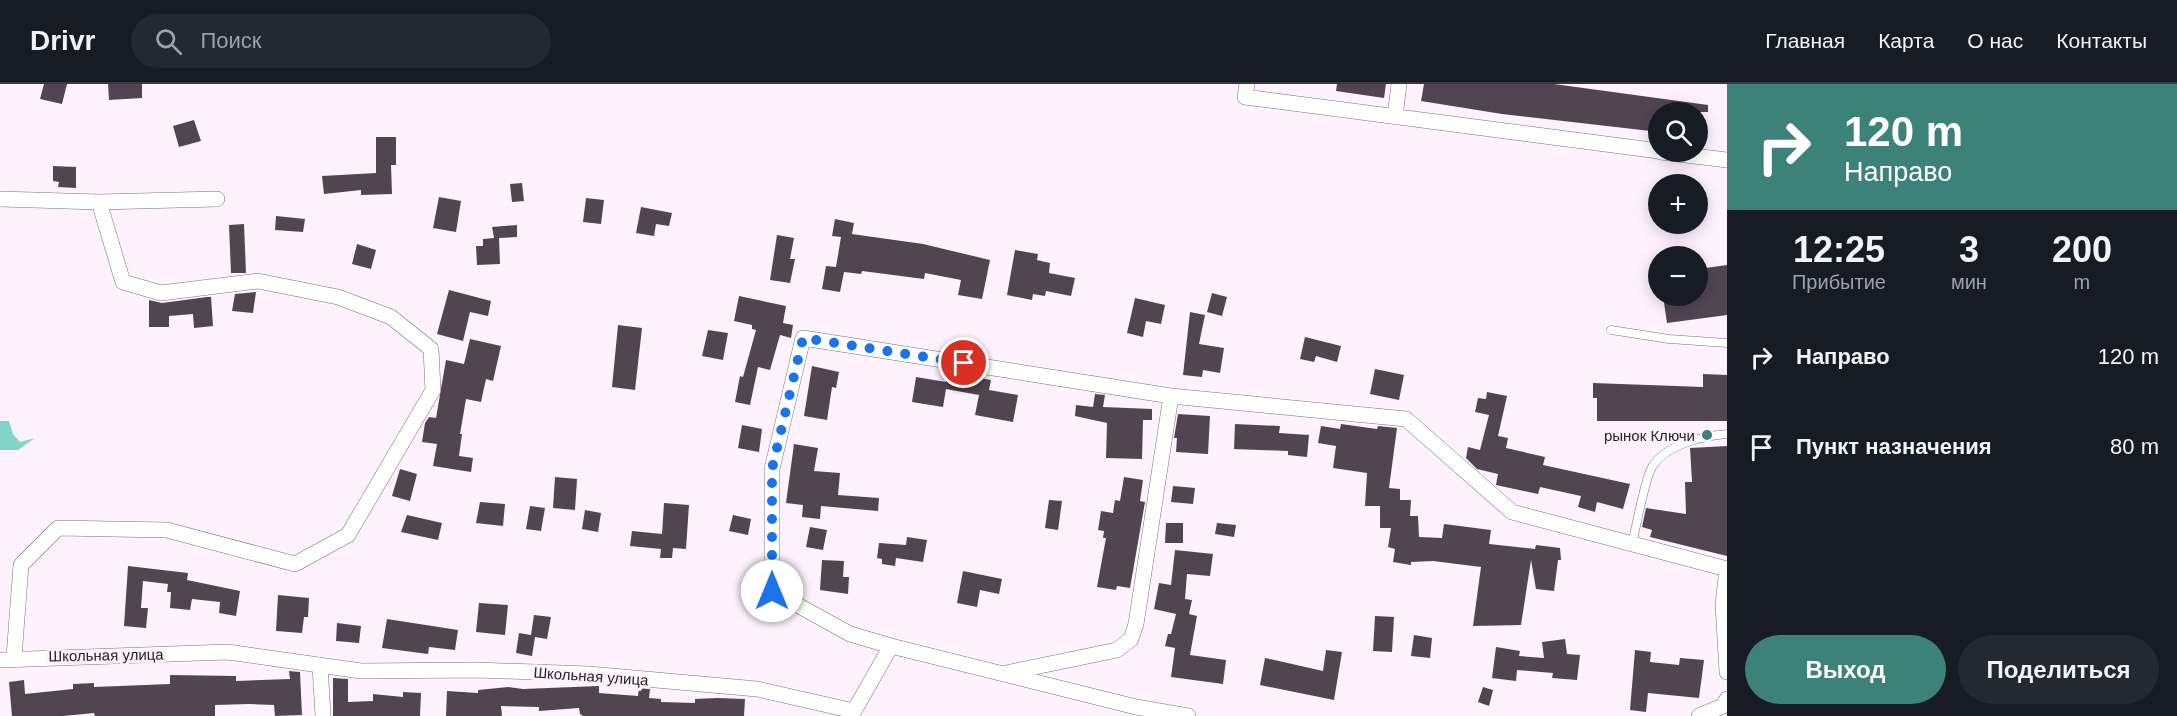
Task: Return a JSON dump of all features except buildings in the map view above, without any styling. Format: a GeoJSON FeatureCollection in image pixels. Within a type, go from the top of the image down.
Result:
{"type":"FeatureCollection","features":[{"type":"Feature","properties":{"kind":"street"},"geometry":{"type":"LineString","coordinates":[[1247,84],[1245,97],[1648,149]]}},
{"type":"Feature","properties":{"kind":"street"},"geometry":{"type":"LineString","coordinates":[[1395,117],[1399,84]]}},
{"type":"Feature","properties":{"kind":"street"},"geometry":{"type":"LineString","coordinates":[[1708,157],[1727,160]]}},
{"type":"Feature","properties":{"kind":"street"},"geometry":{"type":"LineString","coordinates":[[0,199],[99,202],[217,199]]}},
{"type":"Feature","properties":{"kind":"street"},"geometry":{"type":"LineString","coordinates":[[7,658],[21,565],[58,528],[167,530],[295,564],[348,535],[433,390],[431,349],[391,317],[338,297],[258,281],[162,293],[123,282],[99,202]]}},
{"type":"Feature","properties":{"kind":"street"},"geometry":{"type":"LineString","coordinates":[[1188,716],[1136,707],[850,634],[772,591],[772,469],[803,338],[1172,396],[1406,419],[1512,512],[1727,569],[1723,604],[1727,672]]}},
{"type":"Feature","properties":{"kind":"street"},"geometry":{"type":"LineString","coordinates":[[1000,674],[1118,650],[1131,639],[1136,624],[1172,396]]}},
{"type":"Feature","properties":{"kind":"street"},"geometry":{"type":"LineString","coordinates":[[855,714],[891,646]]}},
{"type":"Feature","properties":{"kind":"street","name":"Школьная улица"},"geometry":{"type":"LineString","coordinates":[[7,658],[228,652],[361,671],[477,670],[589,674],[757,689],[855,714]]}},
{"type":"Feature","properties":{"kind":"street"},"geometry":{"type":"LineString","coordinates":[[320,665],[323,716]]}},
{"type":"Feature","properties":{"kind":"street"},"geometry":{"type":"LineString","coordinates":[[1700,716],[1724,705],[1727,699]]}},
{"type":"Feature","properties":{"kind":"lane"},"geometry":{"type":"LineString","coordinates":[[1611,330],[1669,339],[1727,344]]}},
{"type":"Feature","properties":{"kind":"lane"},"geometry":{"type":"LineString","coordinates":[[1632,544],[1652,466],[1672,449],[1701,436],[1727,434]]}},
{"type":"Feature","properties":{"kind":"shaded area"},"geometry":{"type":"Polygon","coordinates":[[[0,421],[9,421],[13,434],[20,442],[35,438],[18,450],[0,450],[0,421]]]}},
{"type":"Feature","properties":{"kind":"place","name":"рынок Ключи"},"geometry":{"type":"Point","coordinates":[1707,435]}},
{"type":"Feature","properties":{"kind":"route"},"geometry":{"type":"LineString","coordinates":[[772,591],[772,469],[803,338],[964,363]]}}]}
